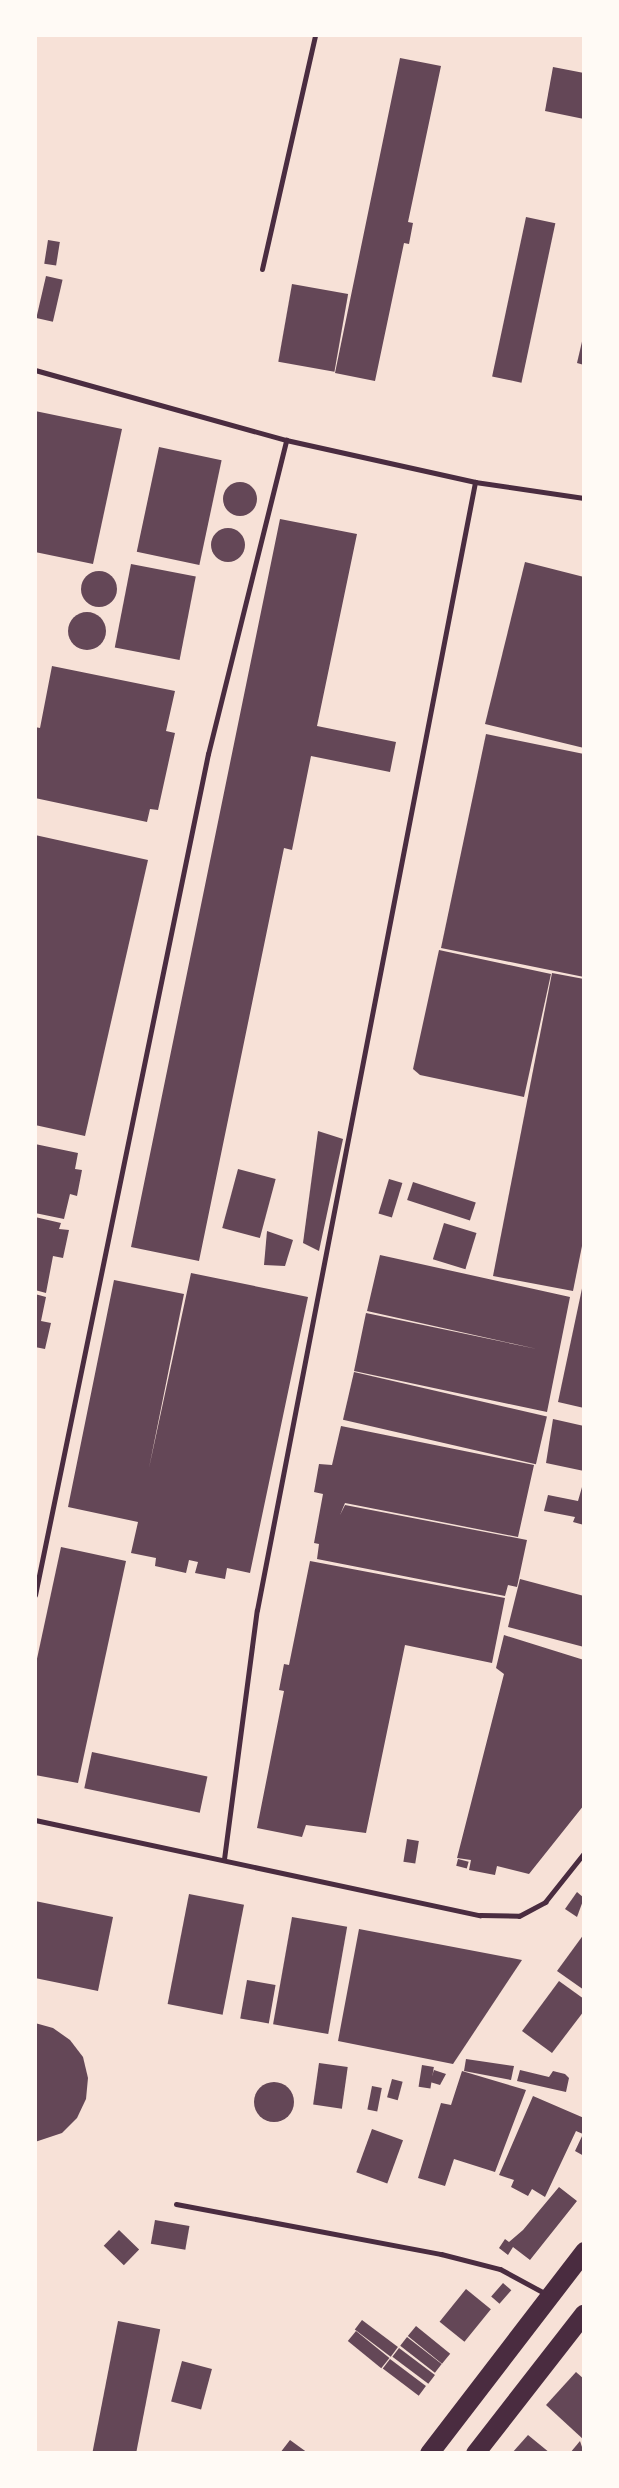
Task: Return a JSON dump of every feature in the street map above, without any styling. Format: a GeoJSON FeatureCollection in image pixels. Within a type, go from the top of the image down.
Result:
{"type":"FeatureCollection","features":[{"type":"Feature","properties":{"kind":"highway"},"geometry":{"type":"LineString","coordinates":[[429,2453],[584,2251]]}},
{"type":"Feature","properties":{"kind":"highway"},"geometry":{"type":"LineString","coordinates":[[475,2453],[584,2313]]}},
{"type":"Feature","properties":{"kind":"lane"},"geometry":{"type":"LineString","coordinates":[[262,269],[315,35]]}},
{"type":"Feature","properties":{"kind":"lane"},"geometry":{"type":"LineString","coordinates":[[35,370],[286,440],[475,482],[584,498]]}},
{"type":"Feature","properties":{"kind":"lane"},"geometry":{"type":"LineString","coordinates":[[35,1595],[208,754],[286,440]]}},
{"type":"Feature","properties":{"kind":"lane"},"geometry":{"type":"LineString","coordinates":[[225,1859],[257,1610],[475,482]]}},
{"type":"Feature","properties":{"kind":"lane"},"geometry":{"type":"LineString","coordinates":[[35,1820],[480,1915],[519,1916],[545,1902],[584,1853]]}},
{"type":"Feature","properties":{"kind":"lane"},"geometry":{"type":"LineString","coordinates":[[176,2204],[441,2254],[500,2269],[549,2295]]}},
{"type":"Feature","properties":{"kind":"building"},"geometry":{"type":"Polygon","coordinates":[[[400,58],[441,66],[408,222],[413,223],[409,244],[404,243],[375,381],[335,373],[400,58]]]}},
{"type":"Feature","properties":{"kind":"building"},"geometry":{"type":"Polygon","coordinates":[[[553,67],[584,73],[584,119],[545,111],[553,67]]]}},
{"type":"Feature","properties":{"kind":"building"},"geometry":{"type":"Polygon","coordinates":[[[526,217],[555,223],[521,383],[492,376],[526,217]]]}},
{"type":"Feature","properties":{"kind":"building"},"geometry":{"type":"Polygon","coordinates":[[[48,240],[60,242],[56,266],[44,264],[48,240]]]}},
{"type":"Feature","properties":{"kind":"building"},"geometry":{"type":"Polygon","coordinates":[[[46,276],[63,280],[53,322],[36,318],[46,276]]]}},
{"type":"Feature","properties":{"kind":"building"},"geometry":{"type":"Polygon","coordinates":[[[292,284],[348,294],[334,372],[278,362],[292,284]]]}},
{"type":"Feature","properties":{"kind":"building"},"geometry":{"type":"Polygon","coordinates":[[[584,333],[584,365],[577,363],[584,333]]]}},
{"type":"Feature","properties":{"kind":"building"},"geometry":{"type":"Polygon","coordinates":[[[35,411],[122,429],[93,564],[35,552],[35,411]]]}},
{"type":"Feature","properties":{"kind":"building"},"geometry":{"type":"Polygon","coordinates":[[[159,447],[222,460],[199,565],[137,552],[159,447]]]}},
{"type":"Feature","properties":{"kind":"building"},"geometry":{"type":"Polygon","coordinates":[[[240,482],[252,487],[257,499],[252,511],[240,516],[228,511],[223,499],[228,487],[240,482]]]}},
{"type":"Feature","properties":{"kind":"building"},"geometry":{"type":"Polygon","coordinates":[[[280,519],[357,534],[317,726],[396,742],[390,772],[311,756],[292,850],[284,848],[199,1261],[131,1247],[280,519]]]}},
{"type":"Feature","properties":{"kind":"building"},"geometry":{"type":"Polygon","coordinates":[[[228,528],[240,533],[245,545],[240,557],[228,562],[216,557],[211,545],[216,533],[228,528]]]}},
{"type":"Feature","properties":{"kind":"building"},"geometry":{"type":"Polygon","coordinates":[[[525,562],[584,577],[584,748],[485,724],[525,562]]]}},
{"type":"Feature","properties":{"kind":"building"},"geometry":{"type":"Polygon","coordinates":[[[131,564],[196,577],[180,660],[115,647],[131,564]]]}},
{"type":"Feature","properties":{"kind":"building"},"geometry":{"type":"Polygon","coordinates":[[[99,571],[112,576],[117,589],[112,602],[99,607],[86,602],[81,589],[86,576],[99,571]]]}},
{"type":"Feature","properties":{"kind":"building"},"geometry":{"type":"Polygon","coordinates":[[[87,612],[100,618],[106,631],[100,644],[87,650],[74,644],[68,631],[74,618],[87,612]]]}},
{"type":"Feature","properties":{"kind":"building"},"geometry":{"type":"Polygon","coordinates":[[[52,666],[175,691],[166,731],[175,733],[158,810],[150,809],[147,822],[35,798],[35,727],[40,728],[52,666]]]}},
{"type":"Feature","properties":{"kind":"building"},"geometry":{"type":"Polygon","coordinates":[[[486,734],[584,754],[584,977],[441,948],[486,734]]]}},
{"type":"Feature","properties":{"kind":"building"},"geometry":{"type":"Polygon","coordinates":[[[35,835],[148,860],[85,1136],[35,1125],[35,835]]]}},
{"type":"Feature","properties":{"kind":"building"},"geometry":{"type":"Polygon","coordinates":[[[439,950],[551,974],[524,1097],[420,1075],[413,1069],[439,950]]]}},
{"type":"Feature","properties":{"kind":"building"},"geometry":{"type":"Polygon","coordinates":[[[552,973],[584,979],[584,1236],[573,1291],[493,1276],[552,973]]]}},
{"type":"Feature","properties":{"kind":"building"},"geometry":{"type":"Polygon","coordinates":[[[318,1131],[343,1139],[319,1251],[303,1243],[318,1131]]]}},
{"type":"Feature","properties":{"kind":"building"},"geometry":{"type":"Polygon","coordinates":[[[35,1144],[78,1153],[75,1169],[82,1170],[77,1196],[70,1194],[64,1219],[35,1213],[35,1144]]]}},
{"type":"Feature","properties":{"kind":"building"},"geometry":{"type":"Polygon","coordinates":[[[238,1169],[276,1179],[260,1238],[222,1228],[238,1169]]]}},
{"type":"Feature","properties":{"kind":"building"},"geometry":{"type":"Polygon","coordinates":[[[389,1179],[402,1183],[392,1218],[378,1213],[389,1179]]]}},
{"type":"Feature","properties":{"kind":"building"},"geometry":{"type":"Polygon","coordinates":[[[413,1182],[476,1202],[470,1220],[407,1200],[413,1182]]]}},
{"type":"Feature","properties":{"kind":"building"},"geometry":{"type":"Polygon","coordinates":[[[35,1217],[61,1223],[59,1229],[69,1230],[63,1258],[53,1256],[46,1293],[35,1290],[35,1217]]]}},
{"type":"Feature","properties":{"kind":"building"},"geometry":{"type":"Polygon","coordinates":[[[444,1223],[477,1233],[465,1269],[433,1259],[444,1223]]]}},
{"type":"Feature","properties":{"kind":"building"},"geometry":{"type":"Polygon","coordinates":[[[267,1231],[293,1240],[285,1266],[264,1265],[267,1231]]]}},
{"type":"Feature","properties":{"kind":"building"},"geometry":{"type":"Polygon","coordinates":[[[380,1255],[570,1297],[547,1412],[354,1371],[366,1313],[537,1349],[367,1311],[380,1255]]]}},
{"type":"Feature","properties":{"kind":"building"},"geometry":{"type":"Polygon","coordinates":[[[191,1273],[308,1297],[250,1573],[227,1568],[225,1579],[195,1573],[198,1562],[189,1560],[186,1573],[155,1566],[156,1558],[131,1553],[138,1522],[68,1507],[114,1280],[184,1294],[149,1468],[191,1273]]]}},
{"type":"Feature","properties":{"kind":"building"},"geometry":{"type":"Polygon","coordinates":[[[584,1279],[584,1408],[558,1402],[584,1279]]]}},
{"type":"Feature","properties":{"kind":"building"},"geometry":{"type":"Polygon","coordinates":[[[35,1294],[46,1297],[41,1321],[51,1323],[45,1349],[35,1347],[35,1294]]]}},
{"type":"Feature","properties":{"kind":"building"},"geometry":{"type":"Polygon","coordinates":[[[354,1372],[547,1417],[536,1464],[343,1420],[354,1372]]]}},
{"type":"Feature","properties":{"kind":"building"},"geometry":{"type":"Polygon","coordinates":[[[553,1419],[584,1426],[584,1471],[546,1463],[553,1419]]]}},
{"type":"Feature","properties":{"kind":"building"},"geometry":{"type":"Polygon","coordinates":[[[341,1426],[534,1465],[518,1537],[345,1503],[340,1515],[345,1505],[527,1540],[517,1587],[508,1585],[505,1596],[317,1559],[319,1544],[314,1543],[323,1494],[314,1492],[319,1464],[332,1465],[341,1426]]]}},
{"type":"Feature","properties":{"kind":"building"},"geometry":{"type":"Polygon","coordinates":[[[584,1480],[584,1525],[573,1522],[575,1517],[544,1511],[548,1495],[578,1501],[584,1480]]]}},
{"type":"Feature","properties":{"kind":"building"},"geometry":{"type":"Polygon","coordinates":[[[61,1547],[126,1561],[78,1783],[35,1775],[35,1668],[61,1547]]]}},
{"type":"Feature","properties":{"kind":"building"},"geometry":{"type":"Polygon","coordinates":[[[310,1561],[505,1598],[492,1663],[405,1645],[366,1833],[306,1825],[302,1837],[257,1828],[284,1691],[279,1690],[284,1664],[289,1665],[310,1561]]]}},
{"type":"Feature","properties":{"kind":"building"},"geometry":{"type":"Polygon","coordinates":[[[520,1579],[584,1596],[584,1647],[508,1627],[520,1579]]]}},
{"type":"Feature","properties":{"kind":"building"},"geometry":{"type":"Polygon","coordinates":[[[504,1635],[584,1660],[584,1805],[529,1874],[497,1866],[495,1875],[469,1870],[471,1860],[457,1858],[504,1674],[496,1668],[504,1635]]]}},
{"type":"Feature","properties":{"kind":"building"},"geometry":{"type":"Polygon","coordinates":[[[92,1752],[207,1777],[200,1813],[84,1788],[92,1752]]]}},
{"type":"Feature","properties":{"kind":"building"},"geometry":{"type":"Polygon","coordinates":[[[407,1839],[419,1841],[415,1864],[403,1862],[407,1839]]]}},
{"type":"Feature","properties":{"kind":"building"},"geometry":{"type":"Polygon","coordinates":[[[458,1859],[469,1862],[467,1869],[456,1866],[458,1859]]]}},
{"type":"Feature","properties":{"kind":"building"},"geometry":{"type":"Polygon","coordinates":[[[577,1892],[584,1898],[577,1917],[565,1909],[577,1892]]]}},
{"type":"Feature","properties":{"kind":"building"},"geometry":{"type":"Polygon","coordinates":[[[189,1894],[244,1905],[223,2015],[168,2004],[189,1894]]]}},
{"type":"Feature","properties":{"kind":"building"},"geometry":{"type":"Polygon","coordinates":[[[35,1901],[113,1917],[98,1991],[35,1978],[35,1901]]]}},
{"type":"Feature","properties":{"kind":"building"},"geometry":{"type":"Polygon","coordinates":[[[292,1917],[347,1927],[328,2034],[273,2024],[292,1917]]]}},
{"type":"Feature","properties":{"kind":"building"},"geometry":{"type":"Polygon","coordinates":[[[359,1929],[522,1960],[453,2064],[338,2041],[359,1929]]]}},
{"type":"Feature","properties":{"kind":"building"},"geometry":{"type":"Polygon","coordinates":[[[584,1934],[584,1990],[557,1971],[584,1934]]]}},
{"type":"Feature","properties":{"kind":"building"},"geometry":{"type":"Polygon","coordinates":[[[247,1980],[276,1985],[269,2023],[240,2018],[247,1980]]]}},
{"type":"Feature","properties":{"kind":"building"},"geometry":{"type":"Polygon","coordinates":[[[559,1981],[584,1999],[584,2011],[552,2053],[522,2031],[559,1981]]]}},
{"type":"Feature","properties":{"kind":"building"},"geometry":{"type":"Polygon","coordinates":[[[35,2023],[53,2028],[70,2040],[83,2057],[88,2078],[86,2099],[77,2118],[62,2133],[35,2142],[35,2023]]]}},
{"type":"Feature","properties":{"kind":"building"},"geometry":{"type":"Polygon","coordinates":[[[466,2059],[514,2066],[511,2080],[464,2071],[466,2059]]]}},
{"type":"Feature","properties":{"kind":"building"},"geometry":{"type":"Polygon","coordinates":[[[319,2063],[348,2067],[342,2109],[313,2105],[319,2063]]]}},
{"type":"Feature","properties":{"kind":"building"},"geometry":{"type":"Polygon","coordinates":[[[422,2065],[434,2067],[430,2089],[419,2087],[422,2065]]]}},
{"type":"Feature","properties":{"kind":"building"},"geometry":{"type":"Polygon","coordinates":[[[434,2070],[446,2074],[440,2085],[430,2082],[434,2070]]]}},
{"type":"Feature","properties":{"kind":"building"},"geometry":{"type":"Polygon","coordinates":[[[520,2070],[549,2077],[553,2071],[565,2074],[569,2078],[566,2092],[517,2081],[520,2070]]]}},
{"type":"Feature","properties":{"kind":"building"},"geometry":{"type":"Polygon","coordinates":[[[462,2071],[526,2090],[495,2172],[454,2159],[445,2186],[418,2178],[441,2103],[451,2105],[462,2071]]]}},
{"type":"Feature","properties":{"kind":"building"},"geometry":{"type":"Polygon","coordinates":[[[392,2079],[403,2082],[398,2100],[387,2097],[392,2079]]]}},
{"type":"Feature","properties":{"kind":"building"},"geometry":{"type":"Polygon","coordinates":[[[274,2082],[288,2088],[294,2102],[288,2116],[274,2122],[260,2116],[254,2102],[260,2088],[274,2082]]]}},
{"type":"Feature","properties":{"kind":"building"},"geometry":{"type":"Polygon","coordinates":[[[372,2086],[382,2088],[377,2111],[367,2110],[372,2086]]]}},
{"type":"Feature","properties":{"kind":"building"},"geometry":{"type":"Polygon","coordinates":[[[533,2096],[584,2118],[584,2156],[575,2151],[583,2134],[576,2131],[545,2197],[532,2189],[528,2196],[511,2187],[514,2180],[499,2175],[533,2096]]]}},
{"type":"Feature","properties":{"kind":"building"},"geometry":{"type":"Polygon","coordinates":[[[372,2129],[403,2140],[387,2184],[356,2172],[372,2129]]]}},
{"type":"Feature","properties":{"kind":"building"},"geometry":{"type":"Polygon","coordinates":[[[559,2187],[577,2201],[530,2260],[513,2247],[508,2255],[499,2248],[505,2239],[509,2242],[523,2230],[559,2187]]]}},
{"type":"Feature","properties":{"kind":"building"},"geometry":{"type":"Polygon","coordinates":[[[155,2220],[189,2226],[185,2250],[151,2244],[155,2220]]]}},
{"type":"Feature","properties":{"kind":"building"},"geometry":{"type":"Polygon","coordinates":[[[119,2230],[139,2249],[124,2265],[104,2246],[119,2230]]]}},
{"type":"Feature","properties":{"kind":"building"},"geometry":{"type":"Polygon","coordinates":[[[503,2283],[511,2290],[499,2304],[491,2297],[503,2283]]]}},
{"type":"Feature","properties":{"kind":"building"},"geometry":{"type":"Polygon","coordinates":[[[466,2289],[491,2309],[464,2342],[440,2322],[466,2289]]]}},
{"type":"Feature","properties":{"kind":"building"},"geometry":{"type":"Polygon","coordinates":[[[362,2320],[398,2347],[391,2357],[355,2330],[362,2320]]]}},
{"type":"Feature","properties":{"kind":"building"},"geometry":{"type":"Polygon","coordinates":[[[118,2321],[160,2329],[136,2453],[92,2453],[118,2321]]]}},
{"type":"Feature","properties":{"kind":"building"},"geometry":{"type":"Polygon","coordinates":[[[416,2326],[450,2354],[442,2364],[408,2336],[416,2326]]]}},
{"type":"Feature","properties":{"kind":"building"},"geometry":{"type":"Polygon","coordinates":[[[356,2331],[389,2358],[381,2368],[348,2341],[356,2331]]]}},
{"type":"Feature","properties":{"kind":"building"},"geometry":{"type":"Polygon","coordinates":[[[407,2337],[442,2364],[435,2373],[400,2346],[407,2337]]]}},
{"type":"Feature","properties":{"kind":"building"},"geometry":{"type":"Polygon","coordinates":[[[399,2348],[435,2375],[428,2384],[392,2357],[399,2348]]]}},
{"type":"Feature","properties":{"kind":"building"},"geometry":{"type":"Polygon","coordinates":[[[390,2359],[426,2386],[419,2396],[383,2369],[390,2359]]]}},
{"type":"Feature","properties":{"kind":"building"},"geometry":{"type":"Polygon","coordinates":[[[182,2361],[212,2369],[201,2410],[171,2402],[182,2361]]]}},
{"type":"Feature","properties":{"kind":"building"},"geometry":{"type":"Polygon","coordinates":[[[576,2372],[584,2379],[584,2440],[546,2405],[576,2372]]]}},
{"type":"Feature","properties":{"kind":"building"},"geometry":{"type":"Polygon","coordinates":[[[528,2435],[550,2453],[512,2453],[528,2435]]]}},
{"type":"Feature","properties":{"kind":"building"},"geometry":{"type":"Polygon","coordinates":[[[290,2440],[301,2448],[308,2453],[280,2453],[290,2440]]]}},
{"type":"Feature","properties":{"kind":"building"},"geometry":{"type":"Polygon","coordinates":[[[580,2441],[584,2453],[570,2453],[580,2441]]]}}]}
